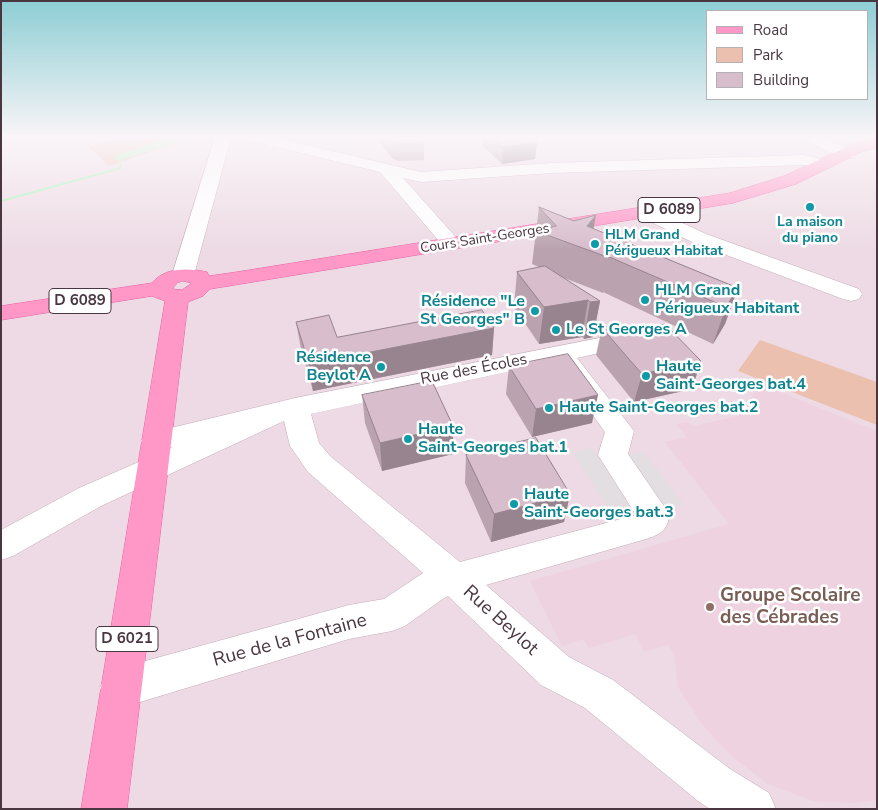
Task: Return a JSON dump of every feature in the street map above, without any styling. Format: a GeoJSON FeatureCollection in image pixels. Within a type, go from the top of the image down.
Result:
{"type":"FeatureCollection","features":[{"type":"Feature","properties":{"kind":"main road","name":"Cours Saint-Georges"},"geometry":{"type":"LineString","coordinates":[[181,286],[237,280],[648,213],[725,199],[762,190],[798,175]]}},
{"type":"Feature","properties":{"kind":"main road","name":"D 6089"},"geometry":{"type":"LineString","coordinates":[[1,313],[181,286]]}},
{"type":"Feature","properties":{"kind":"main road","name":"D 6021"},"geometry":{"type":"LineString","coordinates":[[104,809],[154,455],[181,286]]}},
{"type":"Feature","properties":{"kind":"street"},"geometry":{"type":"LineString","coordinates":[[181,286],[212,175]]}},
{"type":"Feature","properties":{"kind":"street"},"geometry":{"type":"LineString","coordinates":[[391,175],[452,244]]}},
{"type":"Feature","properties":{"kind":"street"},"geometry":{"type":"LineString","coordinates":[[407,175],[421,178],[463,175]]}},
{"type":"Feature","properties":{"kind":"street"},"geometry":{"type":"LineString","coordinates":[[648,213],[699,238],[851,294]]}},
{"type":"Feature","properties":{"kind":"street","name":"Rue des Écoles"},"geometry":{"type":"LineString","coordinates":[[288,409],[653,334]]}},
{"type":"Feature","properties":{"kind":"street","name":"Rue de la Fontaine"},"geometry":{"type":"LineString","coordinates":[[120,688],[349,622],[392,614],[433,585],[646,526],[653,520],[652,512],[613,455],[620,431],[560,353]]}},
{"type":"Feature","properties":{"kind":"street"},"geometry":{"type":"LineString","coordinates":[[1,546],[90,497],[154,455],[288,409]]}},
{"type":"Feature","properties":{"kind":"street","name":"Rue Beylot"},"geometry":{"type":"LineString","coordinates":[[288,409],[305,446],[319,464],[454,578],[556,671],[599,694],[714,785],[753,809]]}},
{"type":"Feature","properties":{"kind":"shaded area"},"geometry":{"type":"Polygon","coordinates":[[[1,175],[877,175],[877,809],[1,809],[1,175]]]}},
{"type":"Feature","properties":{"kind":"shaded area"},"geometry":{"type":"Polygon","coordinates":[[[92,175],[100,175],[1,202],[1,200],[92,175]]]}},
{"type":"Feature","properties":{"kind":"shaded area","name":"Groupe Scolaire des Cébrades"},"geometry":{"type":"Polygon","coordinates":[[[760,384],[877,431],[877,800],[855,803],[813,801],[768,784],[730,755],[702,724],[678,687],[674,654],[668,645],[644,652],[635,634],[589,648],[583,639],[562,646],[530,581],[729,524],[665,442],[687,437],[676,424],[688,422],[693,426],[739,416],[760,384]]]}},
{"type":"Feature","properties":{"kind":"shaded area"},"geometry":{"type":"Polygon","coordinates":[[[592,448],[601,462],[643,451],[683,504],[617,522],[572,452],[592,448]]]}},
{"type":"Feature","properties":{"kind":"green space"},"geometry":{"type":"Polygon","coordinates":[[[760,340],[877,382],[877,425],[738,371],[760,340]]]}},
{"type":"Feature","properties":{"kind":"building"},"geometry":{"type":"Polygon","coordinates":[[[539,207],[574,221],[596,215],[587,226],[738,288],[726,307],[607,256],[610,258],[536,231],[556,226],[539,207]]]}},
{"type":"Feature","properties":{"kind":"building"},"geometry":{"type":"Polygon","coordinates":[[[545,266],[600,301],[590,302],[588,300],[544,307],[517,272],[545,266]]]}},
{"type":"Feature","properties":{"kind":"building"},"geometry":{"type":"Polygon","coordinates":[[[482,310],[494,328],[309,364],[296,322],[329,315],[337,337],[482,310]]]}},
{"type":"Feature","properties":{"kind":"building"},"geometry":{"type":"Polygon","coordinates":[[[620,324],[631,331],[665,324],[701,361],[642,374],[602,328],[620,324]]]}},
{"type":"Feature","properties":{"kind":"building"},"geometry":{"type":"Polygon","coordinates":[[[568,354],[598,395],[536,409],[509,366],[568,354]]]}},
{"type":"Feature","properties":{"kind":"building"},"geometry":{"type":"Polygon","coordinates":[[[432,381],[453,426],[380,443],[362,395],[432,381]]]}},
{"type":"Feature","properties":{"kind":"building"},"geometry":{"type":"Polygon","coordinates":[[[536,438],[570,494],[494,514],[466,455],[536,438]]]}},
{"type":"Feature","properties":{"kind":"place","name":"La maison du piano"},"geometry":{"type":"Point","coordinates":[810,207]}},
{"type":"Feature","properties":{"kind":"place","name":"HLM Grand Périgueux Habitat"},"geometry":{"type":"Point","coordinates":[595,244]}},
{"type":"Feature","properties":{"kind":"place","name":"HLM Grand Périgueux Habitant"},"geometry":{"type":"Point","coordinates":[645,300]}},
{"type":"Feature","properties":{"kind":"place","name":"Résidence \"Le St Georges\" B"},"geometry":{"type":"Point","coordinates":[535,311]}},
{"type":"Feature","properties":{"kind":"place","name":"Le St Georges A"},"geometry":{"type":"Point","coordinates":[556,330]}},
{"type":"Feature","properties":{"kind":"place","name":"Résidence Beylot A"},"geometry":{"type":"Point","coordinates":[381,367]}},
{"type":"Feature","properties":{"kind":"place","name":"Haute Saint-Georges bat.4"},"geometry":{"type":"Point","coordinates":[646,376]}},
{"type":"Feature","properties":{"kind":"place","name":"Haute Saint-Georges bat.2"},"geometry":{"type":"Point","coordinates":[549,408]}},
{"type":"Feature","properties":{"kind":"place","name":"Haute Saint-Georges bat.1"},"geometry":{"type":"Point","coordinates":[408,439]}},
{"type":"Feature","properties":{"kind":"place","name":"Haute Saint-Georges bat.3"},"geometry":{"type":"Point","coordinates":[514,504]}},
{"type":"Feature","properties":{"kind":"place","name":"Groupe Scolaire des Cébrades"},"geometry":{"type":"Point","coordinates":[710,607]}}]}
